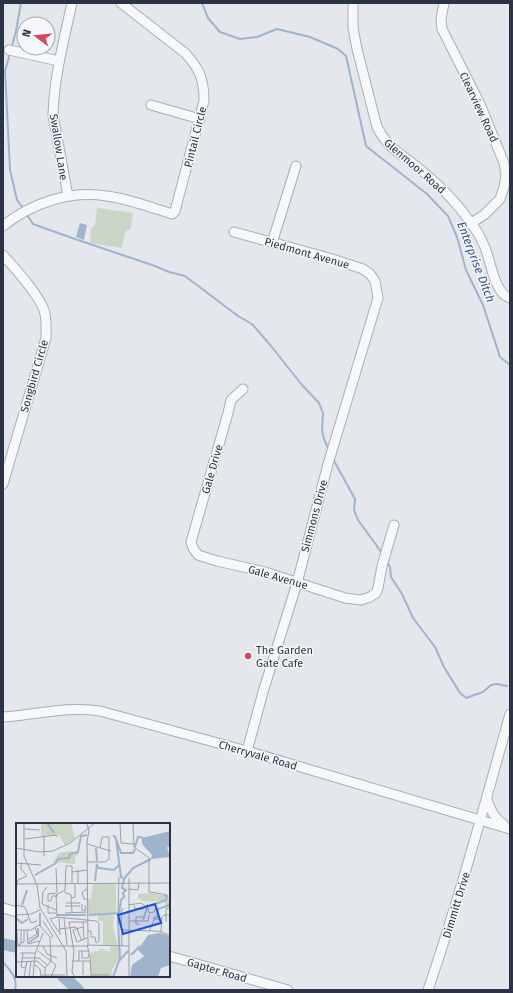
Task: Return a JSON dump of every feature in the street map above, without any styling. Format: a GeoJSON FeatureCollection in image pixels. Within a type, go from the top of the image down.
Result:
{"type":"FeatureCollection","features":[{"type":"Feature","properties":{"kind":"street","name":"Swallow Lane"},"geometry":{"type":"LineString","coordinates":[[68,196],[53,115],[53,101],[59,60],[72,3]]}},
{"type":"Feature","properties":{"kind":"street","name":"Pintail Circle"},"geometry":{"type":"LineString","coordinates":[[68,196],[106,196],[130,200],[172,214],[175,211],[204,101],[204,88],[201,75],[194,63],[185,53],[121,3]]}},
{"type":"Feature","properties":{"kind":"street","name":"Glenmoor Road"},"geometry":{"type":"LineString","coordinates":[[353,3],[357,49],[377,127],[382,137],[390,147],[439,186],[459,206],[483,242],[490,258],[501,294],[510,298]]}},
{"type":"Feature","properties":{"kind":"street","name":"Clearview Road"},"geometry":{"type":"LineString","coordinates":[[444,3],[441,19],[442,29],[480,104],[504,163],[506,175],[500,199],[484,215],[471,223]]}},
{"type":"Feature","properties":{"kind":"street"},"geometry":{"type":"LineString","coordinates":[[9,50],[59,60]]}},
{"type":"Feature","properties":{"kind":"street"},"geometry":{"type":"LineString","coordinates":[[151,105],[200,119]]}},
{"type":"Feature","properties":{"kind":"street"},"geometry":{"type":"LineString","coordinates":[[272,243],[296,166]]}},
{"type":"Feature","properties":{"kind":"street"},"geometry":{"type":"LineString","coordinates":[[3,226],[12,218],[31,208],[57,198],[68,196]]}},
{"type":"Feature","properties":{"kind":"street","name":"Piedmont Avenue"},"geometry":{"type":"LineString","coordinates":[[234,232],[363,269],[370,274],[375,281]]}},
{"type":"Feature","properties":{"kind":"street","name":"Songbird Circle"},"geometry":{"type":"LineString","coordinates":[[3,255],[38,298],[44,311],[47,324],[46,338],[3,484]]}},
{"type":"Feature","properties":{"kind":"street","name":"Simmons Drive"},"geometry":{"type":"LineString","coordinates":[[247,751],[263,692],[297,583],[328,464],[378,298],[375,281]]}},
{"type":"Feature","properties":{"kind":"street","name":"Gale Drive"},"geometry":{"type":"LineString","coordinates":[[196,553],[192,548],[191,542],[223,428],[232,400],[243,389]]}},
{"type":"Feature","properties":{"kind":"street","name":"Gale Avenue"},"geometry":{"type":"LineString","coordinates":[[196,553],[265,572],[345,598],[361,600],[370,598],[376,593],[394,525]]}},
{"type":"Feature","properties":{"kind":"street","name":"Cherryvale Road"},"geometry":{"type":"LineString","coordinates":[[3,717],[62,709],[89,709],[100,711],[247,751],[509,828]]}},
{"type":"Feature","properties":{"kind":"street","name":"Dimmitt Drive"},"geometry":{"type":"LineString","coordinates":[[428,990],[449,927],[481,820],[510,714]]}},
{"type":"Feature","properties":{"kind":"street"},"geometry":{"type":"LineString","coordinates":[[487,799],[491,812],[495,818],[509,828]]}},
{"type":"Feature","properties":{"kind":"street"},"geometry":{"type":"LineString","coordinates":[[3,908],[16,912]]}},
{"type":"Feature","properties":{"kind":"street","name":"Gapter Road"},"geometry":{"type":"LineString","coordinates":[[170,956],[288,990]]}},
{"type":"Feature","properties":{"kind":"green space"},"geometry":{"type":"Polygon","coordinates":[[[97,208],[133,213],[131,228],[125,232],[122,248],[90,243],[91,228],[95,225],[97,208]]]}},
{"type":"Feature","properties":{"kind":"water"},"geometry":{"type":"Polygon","coordinates":[[[80,223],[87,225],[84,240],[76,237],[80,223]]]}},
{"type":"Feature","properties":{"kind":"waterway"},"geometry":{"type":"LineString","coordinates":[[12,46],[21,3]]}},
{"type":"Feature","properties":{"kind":"waterway","name":"Enterprise Ditch"},"geometry":{"type":"LineString","coordinates":[[202,3],[208,18],[220,32],[240,39],[257,37],[277,29],[310,37],[338,49],[346,56],[366,146],[427,194],[448,216],[457,237],[466,270],[483,305],[500,357],[510,365]]}},
{"type":"Feature","properties":{"kind":"waterway"},"geometry":{"type":"LineString","coordinates":[[10,53],[5,71],[10,170],[17,200],[23,208]]}},
{"type":"Feature","properties":{"kind":"waterway"},"geometry":{"type":"LineString","coordinates":[[27,215],[33,224],[169,272],[185,276],[238,316],[252,324],[302,385],[319,403],[323,413],[322,430],[329,450]]}},
{"type":"Feature","properties":{"kind":"waterway"},"geometry":{"type":"LineString","coordinates":[[333,459],[355,499],[354,510],[358,520],[382,553]]}},
{"type":"Feature","properties":{"kind":"waterway"},"geometry":{"type":"LineString","coordinates":[[387,562],[390,567],[391,577],[402,594],[413,618],[435,647],[444,667],[460,693],[466,698],[483,692],[491,685],[497,684],[507,686]]}},
{"type":"Feature","properties":{"kind":"waterway"},"geometry":{"type":"LineString","coordinates":[[3,944],[16,947]]}},
{"type":"Feature","properties":{"kind":"waterway"},"geometry":{"type":"LineString","coordinates":[[3,962],[11,971],[16,986],[15,990]]}},
{"type":"Feature","properties":{"kind":"waterway"},"geometry":{"type":"LineString","coordinates":[[64,977],[78,990]]}},
{"type":"Feature","properties":{"kind":"place","name":"The Garden Gate Cafe"},"geometry":{"type":"Point","coordinates":[248,656]}}]}
